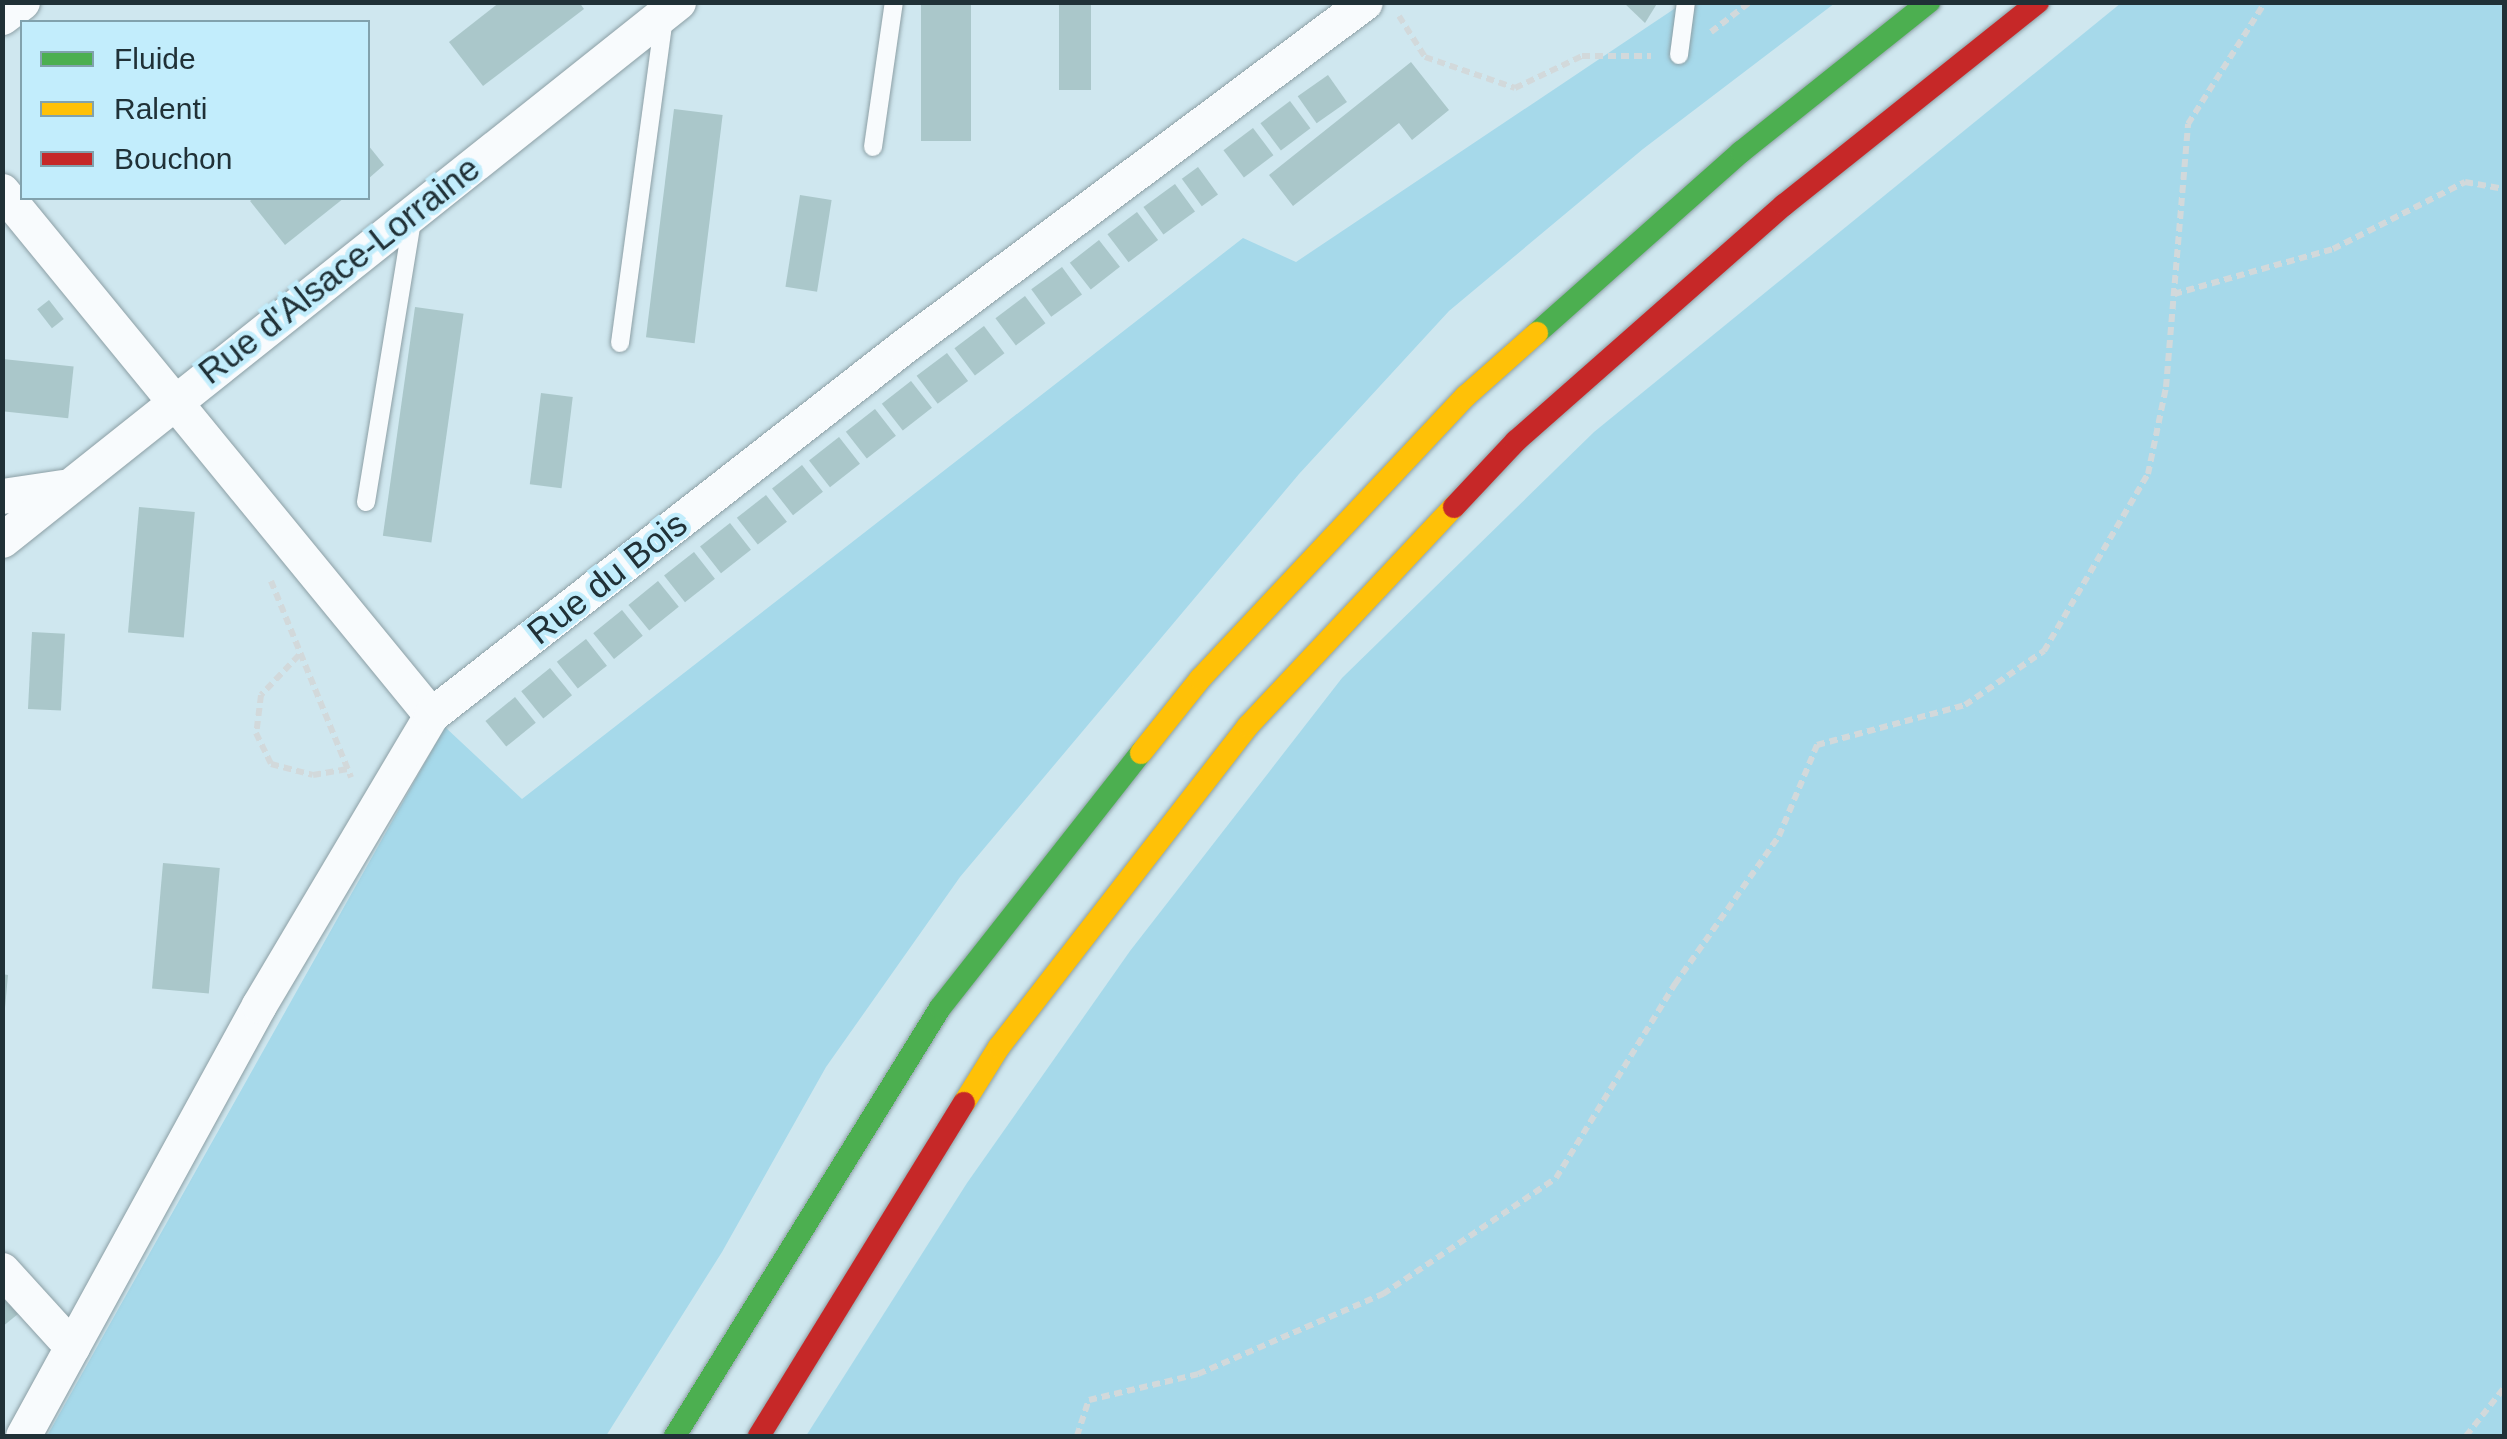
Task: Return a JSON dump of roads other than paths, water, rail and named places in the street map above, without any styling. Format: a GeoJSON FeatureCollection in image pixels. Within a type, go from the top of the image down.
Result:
{"type":"FeatureCollection","features":[{"type":"Feature","properties":{"kind":"highway"},"geometry":{"type":"LineString","coordinates":[[675,1436],[940,1008],[1200,679],[1466,396],[1742,152],[1929,2]]}},
{"type":"Feature","properties":{"kind":"highway"},"geometry":{"type":"LineString","coordinates":[[759,1436],[999,1047],[1248,726],[1516,441],[1784,205],[2038,2]]}},
{"type":"Feature","properties":{"kind":"street"},"geometry":{"type":"LineString","coordinates":[[2,18],[22,2]]}},
{"type":"Feature","properties":{"kind":"street","name":"Rue du Bois"},"geometry":{"type":"LineString","coordinates":[[23,1436],[259,1005],[432,714],[904,346],[1365,2]]}},
{"type":"Feature","properties":{"kind":"street","name":"Rue d'Alsace-Lorraine"},"geometry":{"type":"LineString","coordinates":[[2,540],[63,487],[672,7]]}},
{"type":"Feature","properties":{"kind":"street"},"geometry":{"type":"LineString","coordinates":[[2,192],[432,714]]}},
{"type":"Feature","properties":{"kind":"street"},"geometry":{"type":"LineString","coordinates":[[2,496],[63,487]]}},
{"type":"Feature","properties":{"kind":"street"},"geometry":{"type":"LineString","coordinates":[[2,1270],[72,1347]]}},
{"type":"Feature","properties":{"kind":"lane"},"geometry":{"type":"LineString","coordinates":[[873,148],[894,2]]}},
{"type":"Feature","properties":{"kind":"lane"},"geometry":{"type":"LineString","coordinates":[[1679,56],[1686,2]]}},
{"type":"Feature","properties":{"kind":"lane"},"geometry":{"type":"LineString","coordinates":[[620,342],[672,7]]}},
{"type":"Feature","properties":{"kind":"lane"},"geometry":{"type":"LineString","coordinates":[[366,502],[414,210]]}}]}
